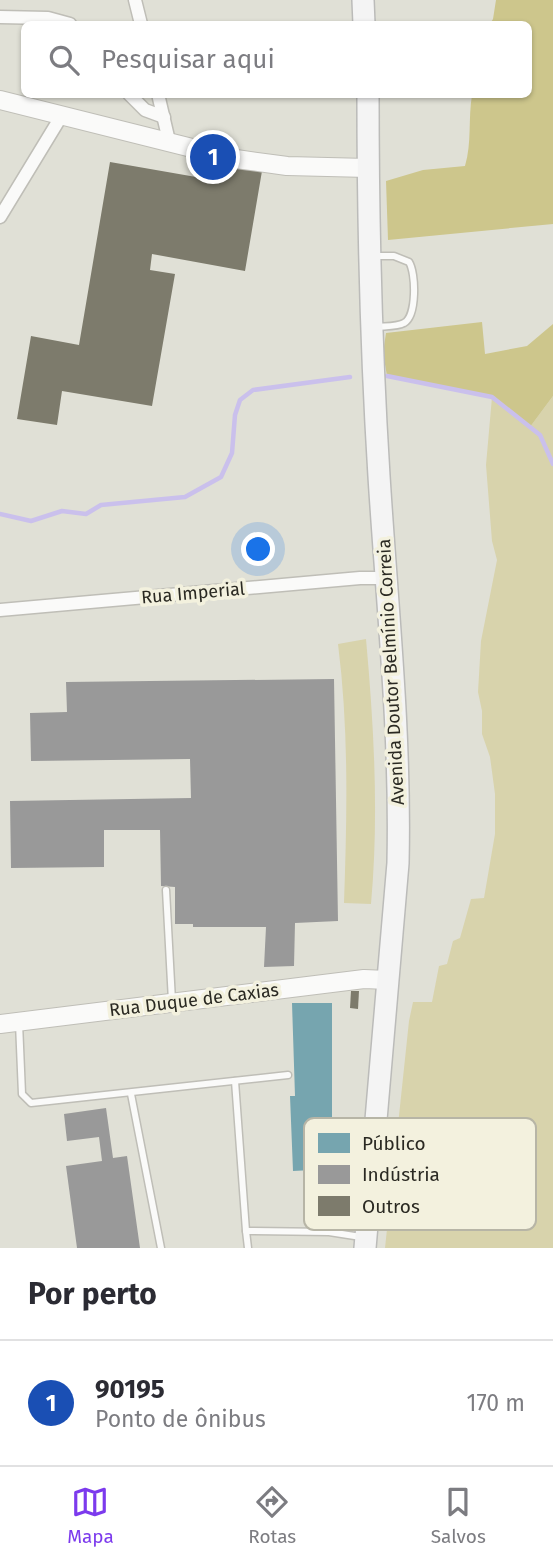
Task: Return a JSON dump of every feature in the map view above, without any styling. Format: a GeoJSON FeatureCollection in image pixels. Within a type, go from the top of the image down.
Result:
{"type":"FeatureCollection","features":[{"type":"Feature","properties":{"kind":"main road"},"geometry":{"type":"LineString","coordinates":[[363,0],[364,21]]}},
{"type":"Feature","properties":{"kind":"main road","name":"Avenida Doutor Belmínio Correia"},"geometry":{"type":"LineString","coordinates":[[368,98],[370,327],[387,578],[399,822],[376,1118]]}},
{"type":"Feature","properties":{"kind":"street"},"geometry":{"type":"LineString","coordinates":[[135,0],[140,21]]}},
{"type":"Feature","properties":{"kind":"street"},"geometry":{"type":"LineString","coordinates":[[0,18],[48,18],[59,21]]}},
{"type":"Feature","properties":{"kind":"street"},"geometry":{"type":"LineString","coordinates":[[133,98],[145,110],[164,117]]}},
{"type":"Feature","properties":{"kind":"street"},"geometry":{"type":"LineString","coordinates":[[159,98],[169,141]]}},
{"type":"Feature","properties":{"kind":"street"},"geometry":{"type":"LineString","coordinates":[[0,100],[236,159],[274,164],[368,168]]}},
{"type":"Feature","properties":{"kind":"street"},"geometry":{"type":"LineString","coordinates":[[0,217],[62,115]]}},
{"type":"Feature","properties":{"kind":"street","name":"Rua Imperial"},"geometry":{"type":"LineString","coordinates":[[0,610],[387,578]]}},
{"type":"Feature","properties":{"kind":"street","name":"Rua Duque de Caxias"},"geometry":{"type":"LineString","coordinates":[[0,1024],[364,979],[388,980]]}},
{"type":"Feature","properties":{"kind":"lane"},"geometry":{"type":"LineString","coordinates":[[370,256],[401,258],[410,262],[413,268],[413,308],[405,323],[370,327]]}},
{"type":"Feature","properties":{"kind":"lane"},"geometry":{"type":"LineString","coordinates":[[166,890],[172,1003]]}},
{"type":"Feature","properties":{"kind":"lane"},"geometry":{"type":"LineString","coordinates":[[20,1021],[22,1094],[31,1103],[288,1075]]}},
{"type":"Feature","properties":{"kind":"lane"},"geometry":{"type":"LineString","coordinates":[[235,1081],[248,1248]]}},
{"type":"Feature","properties":{"kind":"lane"},"geometry":{"type":"LineString","coordinates":[[131,1094],[161,1248]]}},
{"type":"Feature","properties":{"kind":"lane"},"geometry":{"type":"LineString","coordinates":[[246,1231],[329,1232],[366,1243]]}},
{"type":"Feature","properties":{"kind":"shaded area"},"geometry":{"type":"Polygon","coordinates":[[[496,0],[553,0],[553,224],[388,240],[386,181],[423,170],[465,166],[472,98],[532,98],[532,21],[492,21],[496,0]]]}},
{"type":"Feature","properties":{"kind":"shaded area"},"geometry":{"type":"Polygon","coordinates":[[[482,322],[485,354],[527,346],[553,324],[553,396],[530,427],[492,397],[387,376],[383,353],[386,333],[482,322]]]}},
{"type":"Feature","properties":{"kind":"shaded area"},"geometry":{"type":"Polygon","coordinates":[[[553,396],[553,1248],[385,1248],[387,1230],[536,1230],[536,1118],[399,1118],[413,1002],[432,1002],[439,966],[447,964],[453,941],[460,938],[471,899],[484,898],[495,834],[495,794],[490,757],[482,734],[482,711],[478,692],[481,641],[497,560],[492,541],[486,465],[492,397],[530,427],[553,396]]]}},
{"type":"Feature","properties":{"kind":"shaded area"},"geometry":{"type":"Polygon","coordinates":[[[366,639],[374,772],[375,838],[371,904],[344,903],[346,741],[338,644],[366,639]]]}},
{"type":"Feature","properties":{"kind":"building: Público"},"geometry":{"type":"Polygon","coordinates":[[[292,1003],[332,1003],[332,1118],[304,1118],[304,1170],[293,1171],[290,1096],[295,1096],[292,1003]]]}},
{"type":"Feature","properties":{"kind":"building: Indústria"},"geometry":{"type":"Polygon","coordinates":[[[334,679],[338,921],[295,923],[294,966],[264,967],[266,927],[193,927],[193,924],[175,924],[175,887],[161,886],[160,830],[104,830],[104,867],[11,868],[10,801],[191,798],[190,759],[31,761],[30,713],[67,712],[66,682],[334,679]]]}},
{"type":"Feature","properties":{"kind":"building: Indústria"},"geometry":{"type":"Polygon","coordinates":[[[106,1108],[113,1158],[127,1156],[140,1248],[77,1248],[66,1166],[102,1161],[99,1137],[67,1141],[64,1114],[106,1108]]]}},
{"type":"Feature","properties":{"kind":"building: Outros"},"geometry":{"type":"Polygon","coordinates":[[[110,162],[219,181],[222,164],[262,171],[245,271],[152,254],[150,270],[175,274],[152,406],[62,391],[57,425],[17,419],[31,336],[79,345],[110,162]]]}},
{"type":"Feature","properties":{"kind":"building: Outros"},"geometry":{"type":"Polygon","coordinates":[[[351,991],[359,991],[358,1009],[350,1008],[351,991]]]}},
{"type":"Feature","properties":{"kind":"waterway"},"geometry":{"type":"LineString","coordinates":[[387,376],[492,397],[540,435],[553,464]]}},
{"type":"Feature","properties":{"kind":"waterway"},"geometry":{"type":"LineString","coordinates":[[0,514],[31,521],[62,511],[86,514],[101,505],[185,497],[221,477],[232,453],[235,415],[240,400],[253,390],[350,377]]}},
{"type":"Feature","properties":{"kind":"place","name":"90195"},"geometry":{"type":"Point","coordinates":[213,157]}}]}
